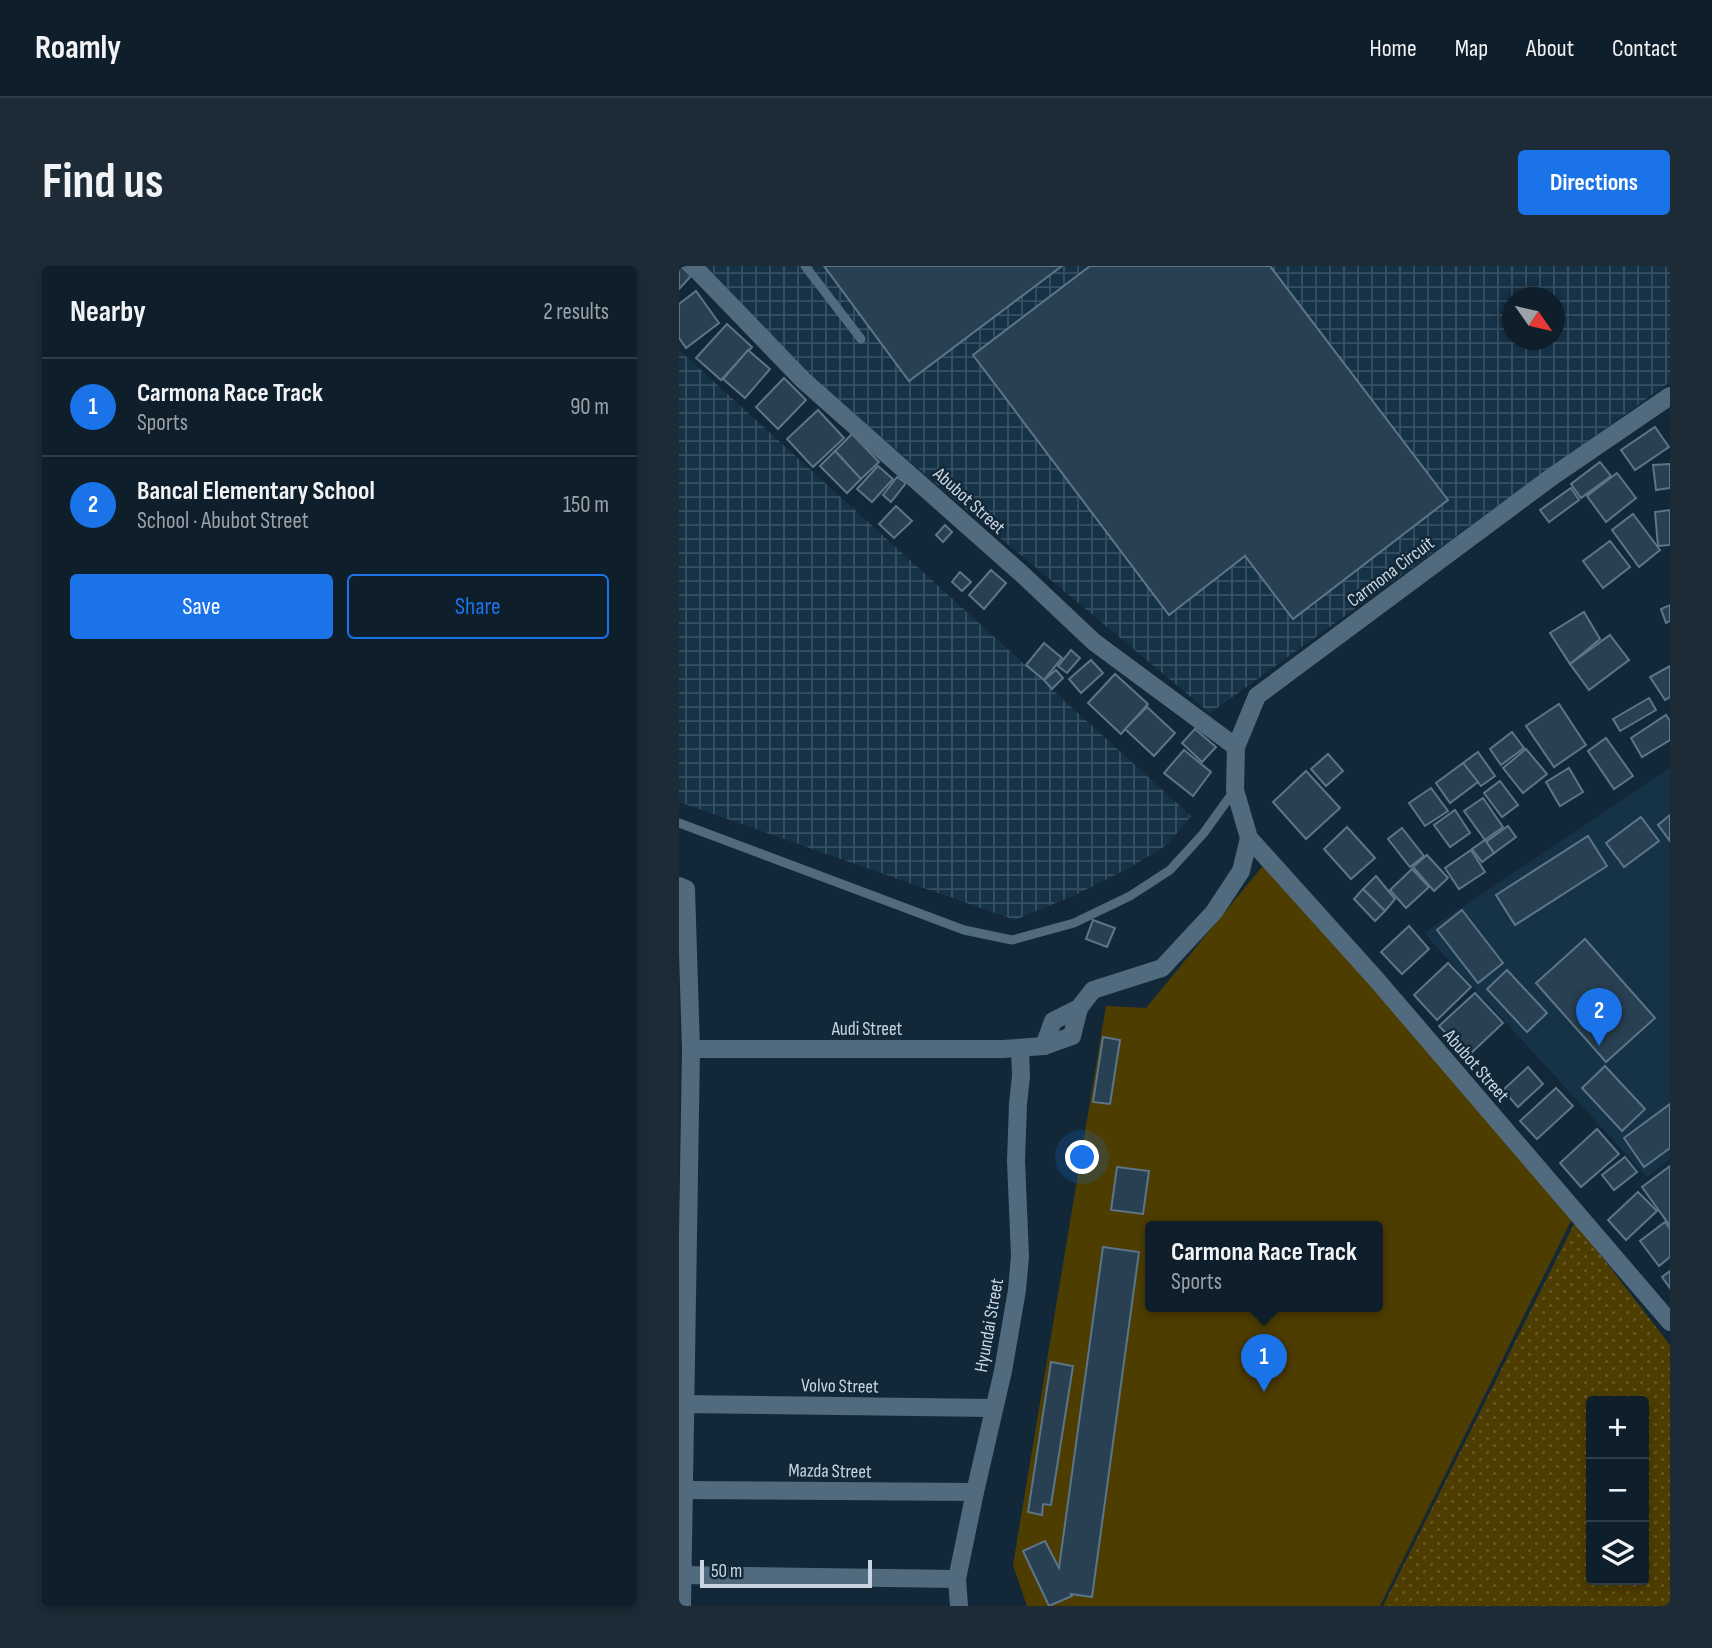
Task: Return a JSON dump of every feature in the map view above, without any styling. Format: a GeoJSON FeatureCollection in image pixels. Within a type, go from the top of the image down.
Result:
{"type":"FeatureCollection","features":[{"type":"Feature","properties":{"kind":"street","name":"Abubot Street"},"geometry":{"type":"LineString","coordinates":[[693,266],[803,380],[1023,575],[1094,642],[1236,747]]}},
{"type":"Feature","properties":{"kind":"street","name":"Carmona Circuit"},"geometry":{"type":"LineString","coordinates":[[1249,838],[1235,790],[1236,747],[1257,696],[1553,476],[1670,396]]}},
{"type":"Feature","properties":{"kind":"street","name":"Abubot Street"},"geometry":{"type":"LineString","coordinates":[[1249,838],[1376,979],[1670,1322]]}},
{"type":"Feature","properties":{"kind":"street","name":"Audi Street"},"geometry":{"type":"LineString","coordinates":[[687,1058],[1020,1048],[1044,1046],[1072,1036],[1079,1008],[1093,990],[1162,968],[1214,912],[1241,872],[1249,838]]}},
{"type":"Feature","properties":{"kind":"street"},"geometry":{"type":"LineString","coordinates":[[682,1606],[684,1152],[687,1058],[683,887]]}},
{"type":"Feature","properties":{"kind":"street","name":"Hyundai Street"},"geometry":{"type":"LineString","coordinates":[[959,1606],[957,1579],[1003,1371],[1015,1303],[1020,1256],[1016,1161],[1020,1048]]}},
{"type":"Feature","properties":{"kind":"street","name":"Volvo Street"},"geometry":{"type":"LineString","coordinates":[[682,1404],[993,1408]]}},
{"type":"Feature","properties":{"kind":"street","name":"Mazda Street"},"geometry":{"type":"LineString","coordinates":[[682,1490],[975,1492]]}},
{"type":"Feature","properties":{"kind":"street"},"geometry":{"type":"LineString","coordinates":[[681,1575],[957,1579]]}},
{"type":"Feature","properties":{"kind":"lane"},"geometry":{"type":"LineString","coordinates":[[805,266],[861,339]]}},
{"type":"Feature","properties":{"kind":"lane"},"geometry":{"type":"LineString","coordinates":[[679,823],[964,930],[1012,940],[1074,923],[1130,896],[1170,870],[1203,834],[1235,790]]}},
{"type":"Feature","properties":{"kind":"shaded area"},"geometry":{"type":"Polygon","coordinates":[[[706,266],[1670,266],[1670,382],[1210,713],[809,375],[706,266]]]}},
{"type":"Feature","properties":{"kind":"shaded area"},"geometry":{"type":"Polygon","coordinates":[[[679,350],[1191,816],[1167,845],[1075,895],[1015,920],[679,802],[679,350]]]}},
{"type":"Feature","properties":{"kind":"shaded area"},"geometry":{"type":"Polygon","coordinates":[[[1670,768],[1670,1159],[1647,1177],[1424,933],[1670,768]]]}},
{"type":"Feature","properties":{"kind":"shaded area"},"geometry":{"type":"Polygon","coordinates":[[[1266,862],[1572,1219],[1380,1606],[1027,1606],[1013,1565],[1106,1006],[1146,1008],[1266,862]]]}},
{"type":"Feature","properties":{"kind":"shaded area"},"geometry":{"type":"Polygon","coordinates":[[[1575,1222],[1670,1345],[1670,1606],[1383,1606],[1575,1222]]]}},
{"type":"Feature","properties":{"kind":"building"},"geometry":{"type":"Polygon","coordinates":[[[824,266],[1062,266],[909,381],[824,266]]]}},
{"type":"Feature","properties":{"kind":"building"},"geometry":{"type":"Polygon","coordinates":[[[1090,266],[1270,266],[1448,500],[1293,619],[1245,556],[1169,615],[973,355],[1090,266]]]}},
{"type":"Feature","properties":{"kind":"building"},"geometry":{"type":"Polygon","coordinates":[[[679,267],[691,276],[679,289],[679,267]]]}},
{"type":"Feature","properties":{"kind":"building"},"geometry":{"type":"Polygon","coordinates":[[[696,291],[719,323],[686,348],[679,338],[679,304],[696,291]]]}},
{"type":"Feature","properties":{"kind":"building"},"geometry":{"type":"Polygon","coordinates":[[[727,324],[752,347],[721,380],[696,358],[727,324]]]}},
{"type":"Feature","properties":{"kind":"building"},"geometry":{"type":"Polygon","coordinates":[[[748,350],[770,369],[745,398],[723,379],[748,350]]]}},
{"type":"Feature","properties":{"kind":"building"},"geometry":{"type":"Polygon","coordinates":[[[784,378],[806,400],[778,429],[756,407],[784,378]]]}},
{"type":"Feature","properties":{"kind":"building"},"geometry":{"type":"Polygon","coordinates":[[[818,410],[844,438],[813,467],[787,439],[818,410]]]}},
{"type":"Feature","properties":{"kind":"building"},"geometry":{"type":"Polygon","coordinates":[[[1655,427],[1669,447],[1635,470],[1621,450],[1655,427]]]}},
{"type":"Feature","properties":{"kind":"building"},"geometry":{"type":"Polygon","coordinates":[[[852,434],[879,462],[861,479],[835,451],[852,434]]]}},
{"type":"Feature","properties":{"kind":"building"},"geometry":{"type":"Polygon","coordinates":[[[835,451],[861,479],[847,493],[820,466],[835,451]]]}},
{"type":"Feature","properties":{"kind":"building"},"geometry":{"type":"Polygon","coordinates":[[[1600,462],[1611,476],[1581,498],[1571,484],[1600,462]]]}},
{"type":"Feature","properties":{"kind":"building"},"geometry":{"type":"Polygon","coordinates":[[[1670,464],[1670,488],[1656,490],[1653,465],[1670,464]]]}},
{"type":"Feature","properties":{"kind":"building"},"geometry":{"type":"Polygon","coordinates":[[[878,466],[893,479],[872,502],[857,489],[878,466]]]}},
{"type":"Feature","properties":{"kind":"building"},"geometry":{"type":"Polygon","coordinates":[[[1617,473],[1636,498],[1606,522],[1587,496],[1617,473]]]}},
{"type":"Feature","properties":{"kind":"building"},"geometry":{"type":"Polygon","coordinates":[[[897,477],[906,483],[891,502],[883,495],[897,477]]]}},
{"type":"Feature","properties":{"kind":"building"},"geometry":{"type":"Polygon","coordinates":[[[1571,488],[1579,500],[1549,522],[1540,510],[1571,488]]]}},
{"type":"Feature","properties":{"kind":"building"},"geometry":{"type":"Polygon","coordinates":[[[896,506],[912,521],[894,538],[879,524],[896,506]]]}},
{"type":"Feature","properties":{"kind":"building"},"geometry":{"type":"Polygon","coordinates":[[[1670,510],[1670,545],[1658,546],[1655,512],[1670,510]]]}},
{"type":"Feature","properties":{"kind":"building"},"geometry":{"type":"Polygon","coordinates":[[[1633,514],[1660,550],[1639,567],[1612,530],[1633,514]]]}},
{"type":"Feature","properties":{"kind":"building"},"geometry":{"type":"Polygon","coordinates":[[[945,525],[952,532],[943,542],[936,535],[945,525]]]}},
{"type":"Feature","properties":{"kind":"building"},"geometry":{"type":"Polygon","coordinates":[[[1610,541],[1630,567],[1603,588],[1583,561],[1610,541]]]}},
{"type":"Feature","properties":{"kind":"building"},"geometry":{"type":"Polygon","coordinates":[[[991,570],[1006,583],[984,609],[969,595],[991,570]]]}},
{"type":"Feature","properties":{"kind":"building"},"geometry":{"type":"Polygon","coordinates":[[[960,572],[971,582],[962,591],[952,582],[960,572]]]}},
{"type":"Feature","properties":{"kind":"building"},"geometry":{"type":"Polygon","coordinates":[[[1670,605],[1670,621],[1666,623],[1661,609],[1670,605]]]}},
{"type":"Feature","properties":{"kind":"building"},"geometry":{"type":"Polygon","coordinates":[[[1584,612],[1600,639],[1570,664],[1550,633],[1584,612]]]}},
{"type":"Feature","properties":{"kind":"building"},"geometry":{"type":"Polygon","coordinates":[[[1610,635],[1629,660],[1589,690],[1570,664],[1610,635]]]}},
{"type":"Feature","properties":{"kind":"building"},"geometry":{"type":"Polygon","coordinates":[[[1044,643],[1062,658],[1044,680],[1026,665],[1044,643]]]}},
{"type":"Feature","properties":{"kind":"building"},"geometry":{"type":"Polygon","coordinates":[[[1071,650],[1080,658],[1067,673],[1058,666],[1071,650]]]}},
{"type":"Feature","properties":{"kind":"building"},"geometry":{"type":"Polygon","coordinates":[[[1091,660],[1103,673],[1081,693],[1069,679],[1091,660]]]}},
{"type":"Feature","properties":{"kind":"building"},"geometry":{"type":"Polygon","coordinates":[[[1670,666],[1670,697],[1665,700],[1650,677],[1670,666]]]}},
{"type":"Feature","properties":{"kind":"building"},"geometry":{"type":"Polygon","coordinates":[[[1056,670],[1063,678],[1052,689],[1044,680],[1056,670]]]}},
{"type":"Feature","properties":{"kind":"building"},"geometry":{"type":"Polygon","coordinates":[[[1115,674],[1148,704],[1121,734],[1088,703],[1115,674]]]}},
{"type":"Feature","properties":{"kind":"building"},"geometry":{"type":"Polygon","coordinates":[[[1649,698],[1656,710],[1620,731],[1613,719],[1649,698]]]}},
{"type":"Feature","properties":{"kind":"building"},"geometry":{"type":"Polygon","coordinates":[[[1559,704],[1586,745],[1554,767],[1526,726],[1559,704]]]}},
{"type":"Feature","properties":{"kind":"building"},"geometry":{"type":"Polygon","coordinates":[[[1147,707],[1175,733],[1154,756],[1125,729],[1147,707]]]}},
{"type":"Feature","properties":{"kind":"building"},"geometry":{"type":"Polygon","coordinates":[[[1666,715],[1670,721],[1670,740],[1642,757],[1631,738],[1666,715]]]}},
{"type":"Feature","properties":{"kind":"building"},"geometry":{"type":"Polygon","coordinates":[[[1195,729],[1216,747],[1202,762],[1182,743],[1195,729]]]}},
{"type":"Feature","properties":{"kind":"building"},"geometry":{"type":"Polygon","coordinates":[[[1512,732],[1524,748],[1501,765],[1490,749],[1512,732]]]}},
{"type":"Feature","properties":{"kind":"building"},"geometry":{"type":"Polygon","coordinates":[[[1606,738],[1633,776],[1614,789],[1588,751],[1606,738]]]}},
{"type":"Feature","properties":{"kind":"building"},"geometry":{"type":"Polygon","coordinates":[[[1526,749],[1547,774],[1523,793],[1503,768],[1526,749]]]}},
{"type":"Feature","properties":{"kind":"building"},"geometry":{"type":"Polygon","coordinates":[[[1184,750],[1211,772],[1193,796],[1164,773],[1184,750]]]}},
{"type":"Feature","properties":{"kind":"building"},"geometry":{"type":"Polygon","coordinates":[[[1478,752],[1495,776],[1481,786],[1463,763],[1478,752]]]}},
{"type":"Feature","properties":{"kind":"building"},"geometry":{"type":"Polygon","coordinates":[[[1328,754],[1343,771],[1326,786],[1311,769],[1328,754]]]}},
{"type":"Feature","properties":{"kind":"building"},"geometry":{"type":"Polygon","coordinates":[[[1463,763],[1478,782],[1450,803],[1436,783],[1463,763]]]}},
{"type":"Feature","properties":{"kind":"building"},"geometry":{"type":"Polygon","coordinates":[[[1569,768],[1583,792],[1560,806],[1546,782],[1569,768]]]}},
{"type":"Feature","properties":{"kind":"building"},"geometry":{"type":"Polygon","coordinates":[[[1306,771],[1340,808],[1306,839],[1273,802],[1306,771]]]}},
{"type":"Feature","properties":{"kind":"building"},"geometry":{"type":"Polygon","coordinates":[[[1500,781],[1518,805],[1502,817],[1484,793],[1500,781]]]}},
{"type":"Feature","properties":{"kind":"building"},"geometry":{"type":"Polygon","coordinates":[[[1431,788],[1448,811],[1425,826],[1409,803],[1431,788]]]}},
{"type":"Feature","properties":{"kind":"building"},"geometry":{"type":"Polygon","coordinates":[[[1483,798],[1503,827],[1485,840],[1464,811],[1483,798]]]}},
{"type":"Feature","properties":{"kind":"building"},"geometry":{"type":"Polygon","coordinates":[[[1455,810],[1470,833],[1450,847],[1434,825],[1455,810]]]}},
{"type":"Feature","properties":{"kind":"building"},"geometry":{"type":"Polygon","coordinates":[[[1670,815],[1670,841],[1658,825],[1670,815]]]}},
{"type":"Feature","properties":{"kind":"building"},"geometry":{"type":"Polygon","coordinates":[[[1641,817],[1659,841],[1624,867],[1606,843],[1641,817]]]}},
{"type":"Feature","properties":{"kind":"building"},"geometry":{"type":"Polygon","coordinates":[[[1508,826],[1516,837],[1494,853],[1486,842],[1508,826]]]}},
{"type":"Feature","properties":{"kind":"building"},"geometry":{"type":"Polygon","coordinates":[[[1347,827],[1375,858],[1351,879],[1324,849],[1347,827]]]}},
{"type":"Feature","properties":{"kind":"building"},"geometry":{"type":"Polygon","coordinates":[[[1402,828],[1424,856],[1410,867],[1388,839],[1402,828]]]}},
{"type":"Feature","properties":{"kind":"building"},"geometry":{"type":"Polygon","coordinates":[[[1588,836],[1607,866],[1515,925],[1496,895],[1588,836]]]}},
{"type":"Feature","properties":{"kind":"building"},"geometry":{"type":"Polygon","coordinates":[[[1485,840],[1494,853],[1482,862],[1472,849],[1485,840]]]}},
{"type":"Feature","properties":{"kind":"building"},"geometry":{"type":"Polygon","coordinates":[[[1471,850],[1485,872],[1459,889],[1445,868],[1471,850]]]}},
{"type":"Feature","properties":{"kind":"building"},"geometry":{"type":"Polygon","coordinates":[[[1427,855],[1448,878],[1434,891],[1413,867],[1427,855]]]}},
{"type":"Feature","properties":{"kind":"building"},"geometry":{"type":"Polygon","coordinates":[[[1412,869],[1429,887],[1406,908],[1390,890],[1412,869]]]}},
{"type":"Feature","properties":{"kind":"building"},"geometry":{"type":"Polygon","coordinates":[[[1376,876],[1395,899],[1385,911],[1363,889],[1376,876]]]}},
{"type":"Feature","properties":{"kind":"building"},"geometry":{"type":"Polygon","coordinates":[[[1363,889],[1385,911],[1375,921],[1354,899],[1363,889]]]}},
{"type":"Feature","properties":{"kind":"building"},"geometry":{"type":"Polygon","coordinates":[[[1462,910],[1503,963],[1478,983],[1437,930],[1462,910]]]}},
{"type":"Feature","properties":{"kind":"building"},"geometry":{"type":"Polygon","coordinates":[[[1093,920],[1115,928],[1107,947],[1086,939],[1093,920]]]}},
{"type":"Feature","properties":{"kind":"building"},"geometry":{"type":"Polygon","coordinates":[[[1409,926],[1429,949],[1402,974],[1381,952],[1409,926]]]}},
{"type":"Feature","properties":{"kind":"building"},"geometry":{"type":"Polygon","coordinates":[[[1585,939],[1655,1018],[1606,1062],[1536,983],[1585,939]]]}},
{"type":"Feature","properties":{"kind":"building"},"geometry":{"type":"Polygon","coordinates":[[[1448,963],[1471,987],[1437,1020],[1414,995],[1448,963]]]}},
{"type":"Feature","properties":{"kind":"building"},"geometry":{"type":"Polygon","coordinates":[[[1507,970],[1547,1013],[1527,1032],[1487,989],[1507,970]]]}},
{"type":"Feature","properties":{"kind":"building"},"geometry":{"type":"Polygon","coordinates":[[[1475,993],[1503,1023],[1468,1056],[1439,1026],[1475,993]]]}},
{"type":"Feature","properties":{"kind":"building"},"geometry":{"type":"Polygon","coordinates":[[[1103,1037],[1120,1040],[1110,1104],[1093,1102],[1103,1037]]]}},
{"type":"Feature","properties":{"kind":"building"},"geometry":{"type":"Polygon","coordinates":[[[1605,1066],[1645,1109],[1622,1131],[1582,1088],[1605,1066]]]}},
{"type":"Feature","properties":{"kind":"building"},"geometry":{"type":"Polygon","coordinates":[[[1528,1067],[1543,1084],[1518,1107],[1503,1090],[1528,1067]]]}},
{"type":"Feature","properties":{"kind":"building"},"geometry":{"type":"Polygon","coordinates":[[[1556,1088],[1573,1106],[1537,1139],[1520,1121],[1556,1088]]]}},
{"type":"Feature","properties":{"kind":"building"},"geometry":{"type":"Polygon","coordinates":[[[1670,1104],[1670,1148],[1644,1167],[1624,1138],[1670,1104]]]}},
{"type":"Feature","properties":{"kind":"building"},"geometry":{"type":"Polygon","coordinates":[[[1597,1129],[1619,1154],[1581,1187],[1560,1163],[1597,1129]]]}},
{"type":"Feature","properties":{"kind":"building"},"geometry":{"type":"Polygon","coordinates":[[[1625,1157],[1637,1172],[1614,1190],[1602,1175],[1625,1157]]]}},
{"type":"Feature","properties":{"kind":"building"},"geometry":{"type":"Polygon","coordinates":[[[1670,1166],[1670,1226],[1642,1187],[1670,1166]]]}},
{"type":"Feature","properties":{"kind":"building"},"geometry":{"type":"Polygon","coordinates":[[[1117,1167],[1149,1171],[1143,1214],[1111,1210],[1117,1167]]]}},
{"type":"Feature","properties":{"kind":"building"},"geometry":{"type":"Polygon","coordinates":[[[1638,1192],[1657,1211],[1626,1240],[1608,1220],[1638,1192]]]}},
{"type":"Feature","properties":{"kind":"building"},"geometry":{"type":"Polygon","coordinates":[[[1665,1222],[1670,1229],[1670,1257],[1659,1266],[1640,1241],[1665,1222]]]}},
{"type":"Feature","properties":{"kind":"building"},"geometry":{"type":"Polygon","coordinates":[[[1103,1247],[1139,1252],[1092,1597],[1071,1594],[1072,1596],[1049,1606],[1023,1551],[1045,1541],[1059,1568],[1103,1247]]]}},
{"type":"Feature","properties":{"kind":"building"},"geometry":{"type":"Polygon","coordinates":[[[1670,1271],[1670,1288],[1662,1277],[1670,1271]]]}},
{"type":"Feature","properties":{"kind":"building"},"geometry":{"type":"Polygon","coordinates":[[[1051,1362],[1073,1366],[1051,1505],[1043,1504],[1042,1515],[1028,1512],[1051,1362]]]}},
{"type":"Feature","properties":{"kind":"place","name":"Bancal Elementary School"},"geometry":{"type":"Point","coordinates":[1599,1046]}},
{"type":"Feature","properties":{"kind":"place","name":"Carmona Race Track"},"geometry":{"type":"Point","coordinates":[1264,1392]}}]}
